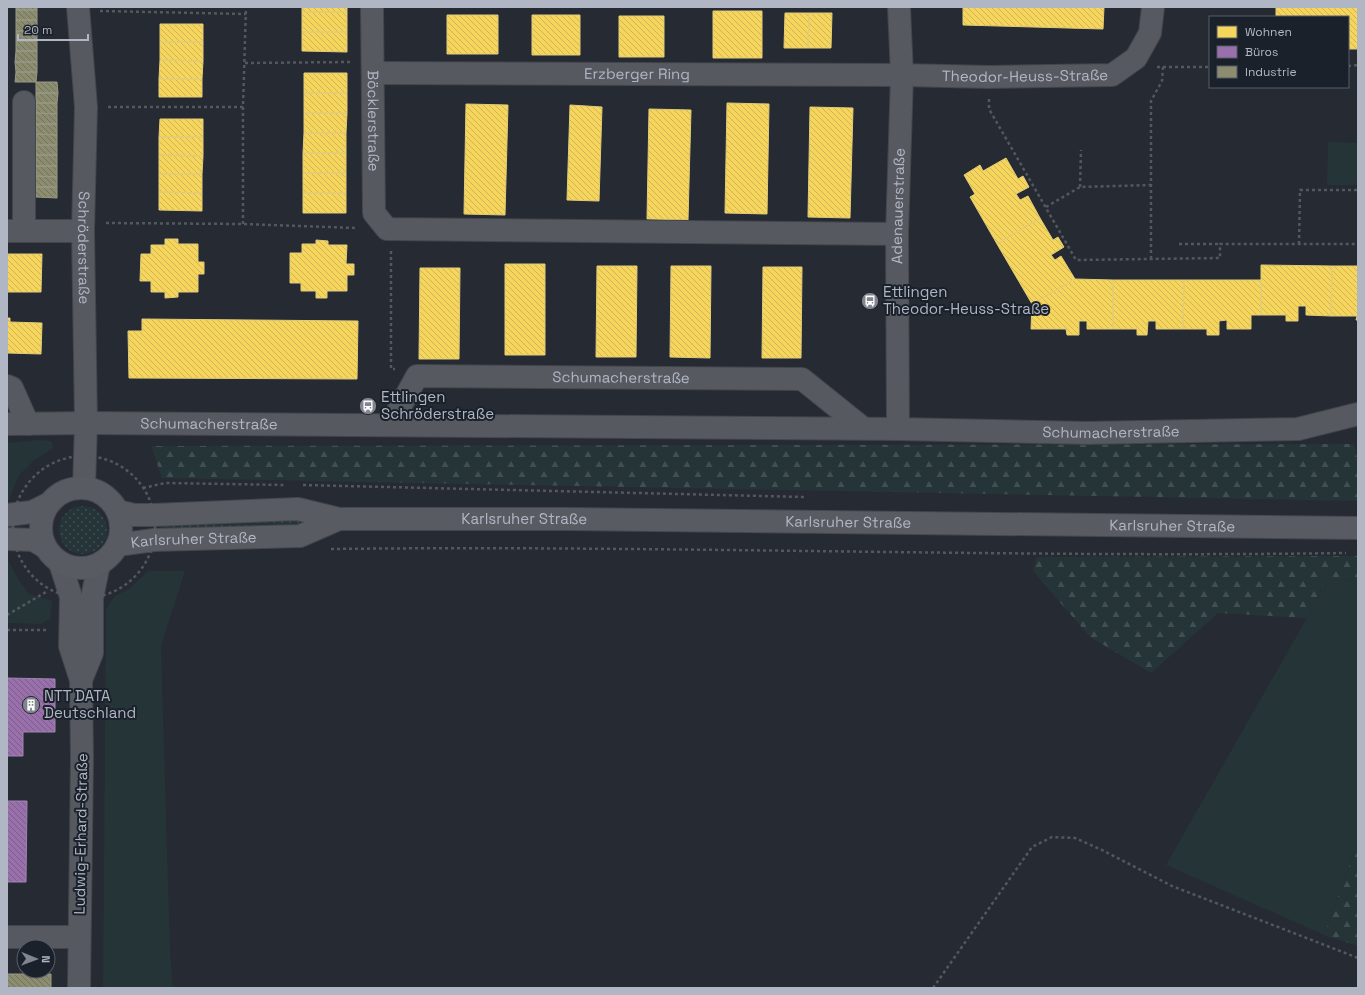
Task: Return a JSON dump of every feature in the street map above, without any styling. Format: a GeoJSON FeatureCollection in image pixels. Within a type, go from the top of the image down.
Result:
{"type":"FeatureCollection","features":[{"type":"Feature","properties":{"kind":"main road"},"geometry":{"type":"LineString","coordinates":[[10,515],[32,512],[48,504],[59,495],[71,489],[84,488],[94,491],[103,495],[111,502],[120,519],[120,536],[117,545],[110,556],[99,564],[86,568],[72,568],[60,563],[45,547],[40,529],[42,516],[48,504]]}},
{"type":"Feature","properties":{"kind":"main road","name":"Karlsruher Straße"},"geometry":{"type":"LineString","coordinates":[[116,511],[134,515],[154,515],[298,509],[338,519],[568,518],[1358,528]]}},
{"type":"Feature","properties":{"kind":"main road","name":"Karlsruher Straße"},"geometry":{"type":"LineString","coordinates":[[117,545],[154,547],[300,536],[338,519]]}},
{"type":"Feature","properties":{"kind":"main road"},"geometry":{"type":"LineString","coordinates":[[10,539],[33,540],[45,547]]}},
{"type":"Feature","properties":{"kind":"street","name":"Böcklerstraße"},"geometry":{"type":"LineString","coordinates":[[372,7],[374,213],[387,229]]}},
{"type":"Feature","properties":{"kind":"street","name":"Adenauerstraße"},"geometry":{"type":"LineString","coordinates":[[898,428],[897,234],[902,75],[899,7]]}},
{"type":"Feature","properties":{"kind":"street","name":"Theodor-Heuss-Straße"},"geometry":{"type":"LineString","coordinates":[[902,75],[989,77],[1112,75],[1136,58],[1150,33],[1153,7]]}},
{"type":"Feature","properties":{"kind":"street","name":"Schröderstraße"},"geometry":{"type":"LineString","coordinates":[[78,9],[86,107],[83,227],[86,422],[84,488]]}},
{"type":"Feature","properties":{"kind":"street","name":"Erzberger Ring"},"geometry":{"type":"LineString","coordinates":[[373,68],[902,75]]}},
{"type":"Feature","properties":{"kind":"street"},"geometry":{"type":"LineString","coordinates":[[24,102],[16,231],[83,227]]}},
{"type":"Feature","properties":{"kind":"street"},"geometry":{"type":"LineString","coordinates":[[387,229],[897,234]]}},
{"type":"Feature","properties":{"kind":"street"},"geometry":{"type":"LineString","coordinates":[[390,425],[417,376]]}},
{"type":"Feature","properties":{"kind":"street","name":"Schumacherstraße"},"geometry":{"type":"LineString","coordinates":[[417,376],[802,379],[863,428]]}},
{"type":"Feature","properties":{"kind":"street","name":"Schumacherstraße"},"geometry":{"type":"LineString","coordinates":[[7,386],[12,388],[18,424],[86,422],[898,428],[1087,433],[1298,429],[1358,414]]}},
{"type":"Feature","properties":{"kind":"street","name":"Ludwig-Erhard-Straße"},"geometry":{"type":"LineString","coordinates":[[60,563],[71,597],[70,646],[81,680],[82,760],[79,988]]}},
{"type":"Feature","properties":{"kind":"street","name":"Ludwig-Erhard-Straße"},"geometry":{"type":"LineString","coordinates":[[81,680],[92,653],[92,598],[99,564]]}},
{"type":"Feature","properties":{"kind":"street"},"geometry":{"type":"LineString","coordinates":[[7,937],[79,937]]}},
{"type":"Feature","properties":{"kind":"path"},"geometry":{"type":"LineString","coordinates":[[243,224],[243,107],[246,7]]}},
{"type":"Feature","properties":{"kind":"path"},"geometry":{"type":"LineString","coordinates":[[78,9],[246,14]]}},
{"type":"Feature","properties":{"kind":"path"},"geometry":{"type":"LineString","coordinates":[[1136,58],[1158,67],[1209,67]]}},
{"type":"Feature","properties":{"kind":"path"},"geometry":{"type":"LineString","coordinates":[[245,63],[373,68]]}},
{"type":"Feature","properties":{"kind":"path"},"geometry":{"type":"LineString","coordinates":[[1150,259],[1151,101],[1162,81],[1163,67]]}},
{"type":"Feature","properties":{"kind":"path"},"geometry":{"type":"LineString","coordinates":[[989,77],[989,109],[1076,260],[1220,258],[1220,244]]}},
{"type":"Feature","properties":{"kind":"path"},"geometry":{"type":"LineString","coordinates":[[86,107],[243,107]]}},
{"type":"Feature","properties":{"kind":"path"},"geometry":{"type":"LineString","coordinates":[[1080,187],[1081,150]]}},
{"type":"Feature","properties":{"kind":"path"},"geometry":{"type":"LineString","coordinates":[[1046,207],[1080,187],[1151,185]]}},
{"type":"Feature","properties":{"kind":"path"},"geometry":{"type":"LineString","coordinates":[[1299,244],[1300,190],[1358,190]]}},
{"type":"Feature","properties":{"kind":"path"},"geometry":{"type":"LineString","coordinates":[[83,227],[243,224],[387,229],[391,247],[391,369],[410,370],[417,376]]}},
{"type":"Feature","properties":{"kind":"path"},"geometry":{"type":"LineString","coordinates":[[1180,244],[1358,244]]}},
{"type":"Feature","properties":{"kind":"path"},"geometry":{"type":"LineString","coordinates":[[84,456],[105,460],[124,468],[134,477],[142,488],[150,501],[154,515],[154,547],[144,565],[134,578],[122,588],[108,594],[92,598],[71,597],[50,590],[36,580],[26,568],[10,539],[10,515],[20,496],[31,480],[46,467],[65,459],[84,456]]}},
{"type":"Feature","properties":{"kind":"path"},"geometry":{"type":"LineString","coordinates":[[142,488],[166,483],[293,485]]}},
{"type":"Feature","properties":{"kind":"path"},"geometry":{"type":"LineString","coordinates":[[301,485],[805,497]]}},
{"type":"Feature","properties":{"kind":"path"},"geometry":{"type":"LineString","coordinates":[[326,549],[469,547],[786,552],[1350,553]]}},
{"type":"Feature","properties":{"kind":"path"},"geometry":{"type":"LineString","coordinates":[[7,615],[50,590]]}},
{"type":"Feature","properties":{"kind":"path"},"geometry":{"type":"LineString","coordinates":[[7,630],[70,630]]}},
{"type":"Feature","properties":{"kind":"path"},"geometry":{"type":"LineString","coordinates":[[933,988],[1032,847],[1052,837],[1075,838],[1102,850],[1172,886],[1358,958]]}},
{"type":"Feature","properties":{"kind":"green space"},"geometry":{"type":"Polygon","coordinates":[[[1328,142],[1358,143],[1358,185],[1327,185],[1328,142]]]}},
{"type":"Feature","properties":{"kind":"green space"},"geometry":{"type":"Polygon","coordinates":[[[39,440],[51,441],[53,448],[32,462],[19,475],[7,502],[7,443],[39,440]]]}},
{"type":"Feature","properties":{"kind":"green space"},"geometry":{"type":"Polygon","coordinates":[[[1354,444],[1358,464],[1358,501],[162,478],[151,446],[1354,444]]]}},
{"type":"Feature","properties":{"kind":"green space"},"geometry":{"type":"Polygon","coordinates":[[[83,506],[92,508],[100,513],[105,521],[107,530],[105,539],[100,547],[92,552],[83,554],[74,552],[66,547],[61,539],[59,530],[61,521],[66,513],[74,508],[83,506]]]}},
{"type":"Feature","properties":{"kind":"green space"},"geometry":{"type":"Polygon","coordinates":[[[299,520],[299,526],[161,532],[161,523],[299,520]]]}},
{"type":"Feature","properties":{"kind":"green space"},"geometry":{"type":"Polygon","coordinates":[[[1358,556],[1358,580],[1326,579],[1307,618],[1218,613],[1151,673],[1090,637],[1033,571],[1036,557],[1358,556]]]}},
{"type":"Feature","properties":{"kind":"green space"},"geometry":{"type":"Polygon","coordinates":[[[7,558],[18,579],[29,594],[52,601],[50,619],[41,624],[7,623],[7,558]]]}},
{"type":"Feature","properties":{"kind":"green space"},"geometry":{"type":"Polygon","coordinates":[[[148,571],[185,571],[161,646],[170,950],[173,988],[103,988],[106,609],[115,596],[130,588],[148,571]]]}},
{"type":"Feature","properties":{"kind":"green space"},"geometry":{"type":"Polygon","coordinates":[[[1326,579],[1358,580],[1358,841],[1324,935],[1166,865],[1307,618],[1326,579]]]}},
{"type":"Feature","properties":{"kind":"green space"},"geometry":{"type":"Polygon","coordinates":[[[1358,841],[1358,946],[1324,935],[1358,841]]]}},
{"type":"Feature","properties":{"kind":"building: Wohnen"},"geometry":{"type":"Polygon","coordinates":[[[302,7],[347,7],[347,12],[302,12],[302,7]]]}},
{"type":"Feature","properties":{"kind":"building: Wohnen"},"geometry":{"type":"Polygon","coordinates":[[[963,7],[1104,7],[1103,29],[963,25],[963,7]]]}},
{"type":"Feature","properties":{"kind":"building: Wohnen"},"geometry":{"type":"Polygon","coordinates":[[[1276,7],[1358,7],[1358,49],[1349,49],[1349,16],[1276,16],[1276,7]]]}},
{"type":"Feature","properties":{"kind":"building: Wohnen"},"geometry":{"type":"Polygon","coordinates":[[[713,11],[762,11],[762,58],[713,58],[713,11]]]}},
{"type":"Feature","properties":{"kind":"building: Wohnen"},"geometry":{"type":"Polygon","coordinates":[[[302,12],[347,12],[347,32],[302,32],[302,12]]]}},
{"type":"Feature","properties":{"kind":"building: Wohnen"},"geometry":{"type":"Polygon","coordinates":[[[785,13],[809,13],[808,48],[784,48],[785,13]]]}},
{"type":"Feature","properties":{"kind":"building: Wohnen"},"geometry":{"type":"Polygon","coordinates":[[[809,13],[832,13],[831,48],[808,48],[809,13]]]}},
{"type":"Feature","properties":{"kind":"building: Wohnen"},"geometry":{"type":"Polygon","coordinates":[[[447,15],[498,15],[498,54],[447,54],[447,15]]]}},
{"type":"Feature","properties":{"kind":"building: Wohnen"},"geometry":{"type":"Polygon","coordinates":[[[532,15],[580,15],[580,55],[532,55],[532,15]]]}},
{"type":"Feature","properties":{"kind":"building: Wohnen"},"geometry":{"type":"Polygon","coordinates":[[[619,16],[664,16],[664,57],[619,57],[619,16]]]}},
{"type":"Feature","properties":{"kind":"building: Wohnen"},"geometry":{"type":"Polygon","coordinates":[[[160,24],[203,24],[203,42],[160,42],[160,24]]]}},
{"type":"Feature","properties":{"kind":"building: Wohnen"},"geometry":{"type":"Polygon","coordinates":[[[302,32],[347,32],[347,52],[302,51],[302,32]]]}},
{"type":"Feature","properties":{"kind":"building: Wohnen"},"geometry":{"type":"Polygon","coordinates":[[[160,42],[203,42],[203,61],[160,60],[160,42]]]}},
{"type":"Feature","properties":{"kind":"building: Wohnen"},"geometry":{"type":"Polygon","coordinates":[[[160,60],[203,61],[202,79],[159,79],[160,60]]]}},
{"type":"Feature","properties":{"kind":"building: Wohnen"},"geometry":{"type":"Polygon","coordinates":[[[304,73],[347,73],[347,93],[304,93],[304,73]]]}},
{"type":"Feature","properties":{"kind":"building: Wohnen"},"geometry":{"type":"Polygon","coordinates":[[[159,79],[202,79],[202,97],[159,97],[159,79]]]}},
{"type":"Feature","properties":{"kind":"building: Wohnen"},"geometry":{"type":"Polygon","coordinates":[[[304,93],[347,93],[347,113],[304,113],[304,93]]]}},
{"type":"Feature","properties":{"kind":"building: Wohnen"},"geometry":{"type":"Polygon","coordinates":[[[727,103],[769,104],[767,214],[725,213],[727,103]]]}},
{"type":"Feature","properties":{"kind":"building: Wohnen"},"geometry":{"type":"Polygon","coordinates":[[[466,104],[508,105],[505,215],[464,214],[466,104]]]}},
{"type":"Feature","properties":{"kind":"building: Wohnen"},"geometry":{"type":"Polygon","coordinates":[[[570,105],[602,107],[599,201],[567,200],[570,105]]]}},
{"type":"Feature","properties":{"kind":"building: Wohnen"},"geometry":{"type":"Polygon","coordinates":[[[810,107],[853,108],[850,218],[808,217],[810,107]]]}},
{"type":"Feature","properties":{"kind":"building: Wohnen"},"geometry":{"type":"Polygon","coordinates":[[[649,109],[691,110],[688,220],[647,219],[649,109]]]}},
{"type":"Feature","properties":{"kind":"building: Wohnen"},"geometry":{"type":"Polygon","coordinates":[[[304,113],[347,113],[346,133],[304,133],[304,113]]]}},
{"type":"Feature","properties":{"kind":"building: Wohnen"},"geometry":{"type":"Polygon","coordinates":[[[160,119],[203,119],[203,137],[159,137],[160,119]]]}},
{"type":"Feature","properties":{"kind":"building: Wohnen"},"geometry":{"type":"Polygon","coordinates":[[[304,133],[346,133],[346,153],[303,153],[304,133]]]}},
{"type":"Feature","properties":{"kind":"building: Wohnen"},"geometry":{"type":"Polygon","coordinates":[[[159,137],[203,137],[203,156],[159,155],[159,137]]]}},
{"type":"Feature","properties":{"kind":"building: Wohnen"},"geometry":{"type":"Polygon","coordinates":[[[303,153],[346,153],[346,173],[303,173],[303,153]]]}},
{"type":"Feature","properties":{"kind":"building: Wohnen"},"geometry":{"type":"Polygon","coordinates":[[[159,155],[203,156],[202,174],[159,174],[159,155]]]}},
{"type":"Feature","properties":{"kind":"building: Wohnen"},"geometry":{"type":"Polygon","coordinates":[[[1006,158],[1018,179],[1023,176],[1029,187],[1016,194],[1020,200],[1028,196],[1040,218],[997,244],[970,197],[975,194],[964,175],[980,165],[983,171],[1006,158]]]}},
{"type":"Feature","properties":{"kind":"building: Wohnen"},"geometry":{"type":"Polygon","coordinates":[[[303,173],[346,173],[346,193],[303,193],[303,173]]]}},
{"type":"Feature","properties":{"kind":"building: Wohnen"},"geometry":{"type":"Polygon","coordinates":[[[159,174],[202,174],[202,193],[159,192],[159,174]]]}},
{"type":"Feature","properties":{"kind":"building: Wohnen"},"geometry":{"type":"Polygon","coordinates":[[[159,192],[202,193],[202,211],[159,210],[159,192]]]}},
{"type":"Feature","properties":{"kind":"building: Wohnen"},"geometry":{"type":"Polygon","coordinates":[[[303,193],[346,193],[346,213],[303,213],[303,193]]]}},
{"type":"Feature","properties":{"kind":"building: Wohnen"},"geometry":{"type":"Polygon","coordinates":[[[1040,218],[1053,240],[1058,237],[1064,247],[1051,255],[1055,260],[1061,256],[1075,279],[1032,304],[997,244],[1040,218]]]}},
{"type":"Feature","properties":{"kind":"building: Wohnen"},"geometry":{"type":"Polygon","coordinates":[[[165,239],[178,239],[178,244],[198,244],[198,262],[204,262],[204,274],[198,274],[198,292],[178,292],[178,297],[165,298],[165,292],[151,292],[151,281],[140,281],[141,254],[151,254],[151,245],[165,245],[165,239]]]}},
{"type":"Feature","properties":{"kind":"building: Wohnen"},"geometry":{"type":"Polygon","coordinates":[[[316,240],[328,241],[328,245],[347,245],[346,264],[354,264],[354,275],[347,275],[347,291],[327,291],[327,298],[316,298],[316,291],[301,291],[301,283],[290,283],[290,253],[302,253],[302,244],[316,244],[316,240]]]}},
{"type":"Feature","properties":{"kind":"building: Wohnen"},"geometry":{"type":"Polygon","coordinates":[[[7,254],[42,254],[41,292],[7,292],[7,254]]]}},
{"type":"Feature","properties":{"kind":"building: Wohnen"},"geometry":{"type":"Polygon","coordinates":[[[505,264],[545,264],[545,355],[505,355],[505,264]]]}},
{"type":"Feature","properties":{"kind":"building: Wohnen"},"geometry":{"type":"Polygon","coordinates":[[[1261,265],[1332,266],[1331,316],[1306,315],[1306,306],[1298,306],[1298,321],[1286,321],[1286,315],[1261,315],[1261,265]]]}},
{"type":"Feature","properties":{"kind":"building: Wohnen"},"geometry":{"type":"Polygon","coordinates":[[[597,266],[637,266],[636,357],[596,357],[597,266]]]}},
{"type":"Feature","properties":{"kind":"building: Wohnen"},"geometry":{"type":"Polygon","coordinates":[[[671,266],[711,266],[710,358],[670,357],[671,266]]]}},
{"type":"Feature","properties":{"kind":"building: Wohnen"},"geometry":{"type":"Polygon","coordinates":[[[1332,266],[1358,266],[1358,320],[1356,320],[1357,316],[1331,316],[1332,266]]]}},
{"type":"Feature","properties":{"kind":"building: Wohnen"},"geometry":{"type":"Polygon","coordinates":[[[763,267],[802,267],[801,358],[762,358],[763,267]]]}},
{"type":"Feature","properties":{"kind":"building: Wohnen"},"geometry":{"type":"Polygon","coordinates":[[[420,268],[460,268],[459,359],[419,359],[420,268]]]}},
{"type":"Feature","properties":{"kind":"building: Wohnen"},"geometry":{"type":"Polygon","coordinates":[[[1075,279],[1113,280],[1113,329],[1087,329],[1087,321],[1079,321],[1079,335],[1067,335],[1066,329],[1031,329],[1032,304],[1075,279]]]}},
{"type":"Feature","properties":{"kind":"building: Wohnen"},"geometry":{"type":"Polygon","coordinates":[[[1113,280],[1184,280],[1183,329],[1156,329],[1156,321],[1148,321],[1147,335],[1137,335],[1137,329],[1113,329],[1113,280]]]}},
{"type":"Feature","properties":{"kind":"building: Wohnen"},"geometry":{"type":"Polygon","coordinates":[[[1184,280],[1261,280],[1261,315],[1251,315],[1251,329],[1227,329],[1227,320],[1219,321],[1219,335],[1207,335],[1207,329],[1183,329],[1184,280]]]}},
{"type":"Feature","properties":{"kind":"building: Wohnen"},"geometry":{"type":"Polygon","coordinates":[[[7,318],[10,318],[10,322],[42,323],[41,354],[7,353],[7,318]]]}},
{"type":"Feature","properties":{"kind":"building: Wohnen"},"geometry":{"type":"Polygon","coordinates":[[[142,319],[358,321],[357,379],[129,378],[128,331],[142,331],[142,319]]]}},
{"type":"Feature","properties":{"kind":"building: Büros","name":"NTT DATA Deutschland"},"geometry":{"type":"Polygon","coordinates":[[[7,678],[55,679],[55,732],[23,732],[23,756],[7,756],[7,678]]]}},
{"type":"Feature","properties":{"kind":"building: Büros"},"geometry":{"type":"Polygon","coordinates":[[[7,801],[27,801],[26,882],[7,882],[7,801]]]}},
{"type":"Feature","properties":{"kind":"building: Industrie"},"geometry":{"type":"Polygon","coordinates":[[[16,7],[37,7],[37,10],[16,10],[16,7]]]}},
{"type":"Feature","properties":{"kind":"building: Industrie"},"geometry":{"type":"Polygon","coordinates":[[[16,10],[37,10],[37,20],[16,20],[16,10]]]}},
{"type":"Feature","properties":{"kind":"building: Industrie"},"geometry":{"type":"Polygon","coordinates":[[[16,20],[37,20],[37,31],[16,31],[16,20]]]}},
{"type":"Feature","properties":{"kind":"building: Industrie"},"geometry":{"type":"Polygon","coordinates":[[[16,31],[37,31],[37,41],[16,41],[16,31]]]}},
{"type":"Feature","properties":{"kind":"building: Industrie"},"geometry":{"type":"Polygon","coordinates":[[[16,41],[37,41],[37,51],[16,51],[16,41]]]}},
{"type":"Feature","properties":{"kind":"building: Industrie"},"geometry":{"type":"Polygon","coordinates":[[[16,51],[37,51],[37,62],[15,62],[16,51]]]}},
{"type":"Feature","properties":{"kind":"building: Industrie"},"geometry":{"type":"Polygon","coordinates":[[[15,62],[37,62],[37,72],[16,72],[15,62]]]}},
{"type":"Feature","properties":{"kind":"building: Industrie"},"geometry":{"type":"Polygon","coordinates":[[[16,72],[37,72],[36,82],[15,82],[16,72]]]}},
{"type":"Feature","properties":{"kind":"building: Industrie"},"geometry":{"type":"Polygon","coordinates":[[[36,82],[57,82],[58,93],[36,93],[36,82]]]}},
{"type":"Feature","properties":{"kind":"building: Industrie"},"geometry":{"type":"Polygon","coordinates":[[[36,93],[58,93],[57,103],[36,103],[36,93]]]}},
{"type":"Feature","properties":{"kind":"building: Industrie"},"geometry":{"type":"Polygon","coordinates":[[[36,103],[57,103],[57,114],[36,113],[36,103]]]}},
{"type":"Feature","properties":{"kind":"building: Industrie"},"geometry":{"type":"Polygon","coordinates":[[[36,113],[57,114],[57,124],[36,124],[36,113]]]}},
{"type":"Feature","properties":{"kind":"building: Industrie"},"geometry":{"type":"Polygon","coordinates":[[[36,124],[57,124],[57,135],[36,134],[36,124]]]}},
{"type":"Feature","properties":{"kind":"building: Industrie"},"geometry":{"type":"Polygon","coordinates":[[[36,134],[57,135],[57,145],[36,145],[36,134]]]}},
{"type":"Feature","properties":{"kind":"building: Industrie"},"geometry":{"type":"Polygon","coordinates":[[[36,145],[57,145],[57,155],[36,155],[36,145]]]}},
{"type":"Feature","properties":{"kind":"building: Industrie"},"geometry":{"type":"Polygon","coordinates":[[[36,155],[57,155],[57,166],[36,166],[36,155]]]}},
{"type":"Feature","properties":{"kind":"building: Industrie"},"geometry":{"type":"Polygon","coordinates":[[[36,166],[57,166],[57,177],[36,176],[36,166]]]}},
{"type":"Feature","properties":{"kind":"building: Industrie"},"geometry":{"type":"Polygon","coordinates":[[[36,176],[57,177],[57,187],[35,187],[36,176]]]}},
{"type":"Feature","properties":{"kind":"building: Industrie"},"geometry":{"type":"Polygon","coordinates":[[[35,187],[57,187],[57,198],[36,197],[35,187]]]}},
{"type":"Feature","properties":{"kind":"building: Industrie"},"geometry":{"type":"Polygon","coordinates":[[[7,974],[16,974],[16,979],[51,979],[51,988],[7,988],[7,974]]]}},
{"type":"Feature","properties":{"kind":"place","name":"Ettlingen Theodor-Heuss-Straße"},"geometry":{"type":"Point","coordinates":[870,301]}},
{"type":"Feature","properties":{"kind":"place","name":"Ettlingen Schröderstraße"},"geometry":{"type":"Point","coordinates":[368,406]}},
{"type":"Feature","properties":{"kind":"place","name":"NTT DATA Deutschland"},"geometry":{"type":"Point","coordinates":[31,705]}}]}
